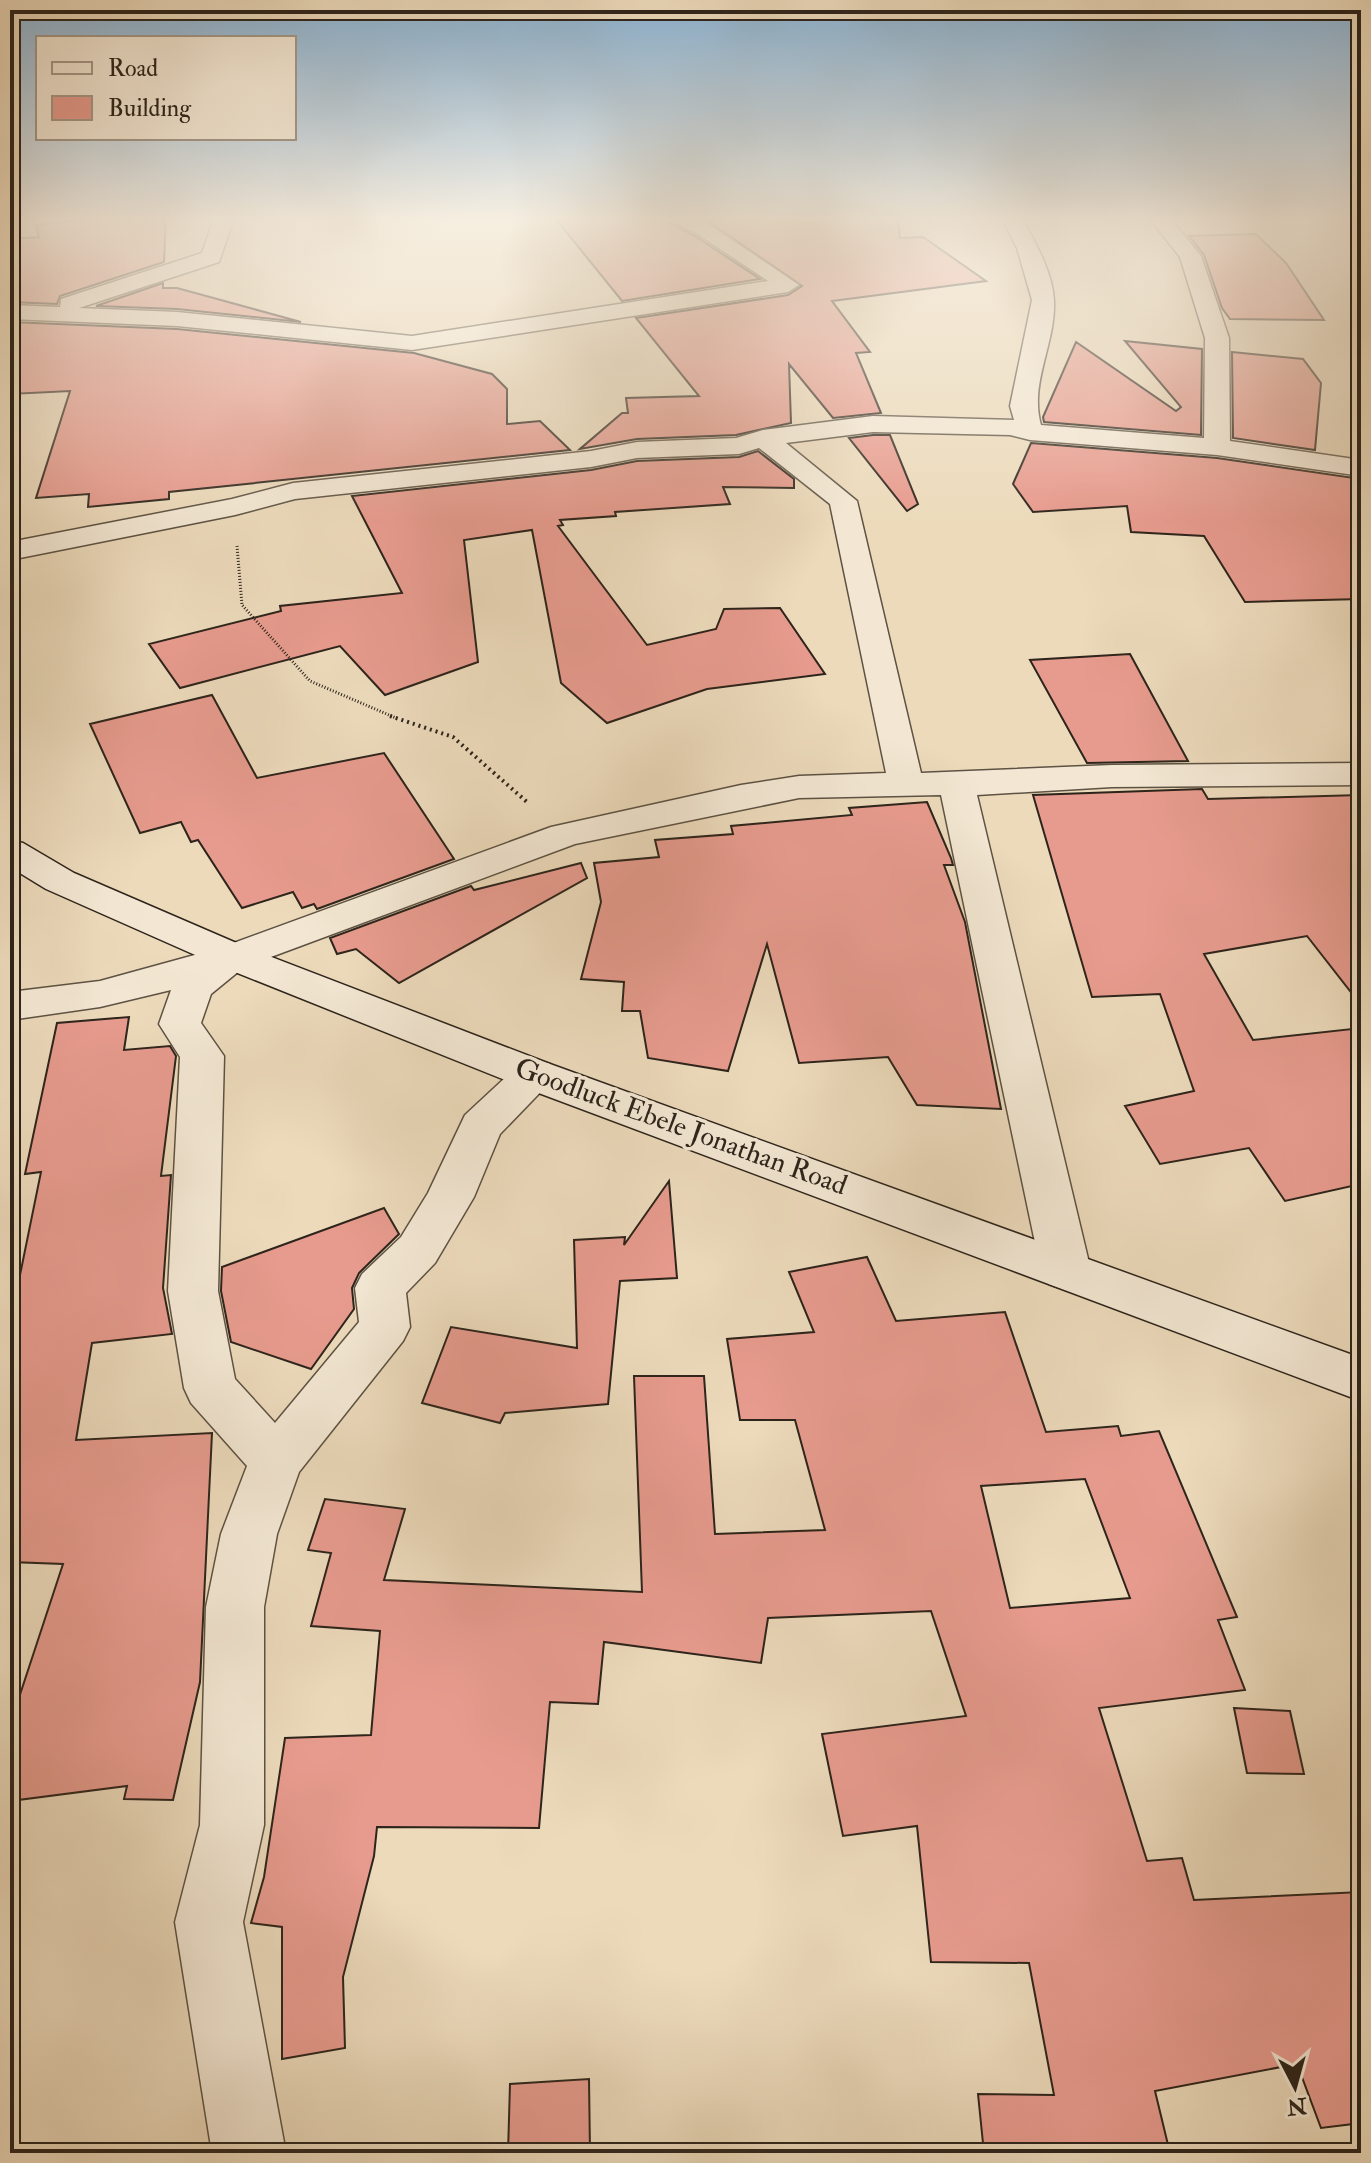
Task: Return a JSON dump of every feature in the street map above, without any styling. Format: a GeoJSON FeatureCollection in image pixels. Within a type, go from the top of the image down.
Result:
{"type":"FeatureCollection","features":[{"type":"Feature","properties":{"kind":"street"},"geometry":{"type":"LineString","coordinates":[[176,319],[412,343],[446,335],[563,319]]}},
{"type":"Feature","properties":{"kind":"street"},"geometry":{"type":"LineString","coordinates":[[1030,432],[1023,406],[1039,319]]}},
{"type":"Feature","properties":{"kind":"street"},"geometry":{"type":"LineString","coordinates":[[1211,319],[1217,338],[1217,447]]}},
{"type":"Feature","properties":{"kind":"street"},"geometry":{"type":"LineString","coordinates":[[10,551],[235,507],[322,486],[591,459],[637,450],[739,446],[763,438],[886,424],[1011,427],[1030,432],[1217,447],[1361,468]]}},
{"type":"Feature","properties":{"kind":"street"},"geometry":{"type":"LineString","coordinates":[[763,438],[843,501],[906,783]]}},
{"type":"Feature","properties":{"kind":"street"},"geometry":{"type":"LineString","coordinates":[[10,1006],[100,994],[234,957],[564,835],[799,787],[906,783],[957,785],[1112,776],[1361,774]]}},
{"type":"Feature","properties":{"kind":"street"},"geometry":{"type":"LineString","coordinates":[[957,785],[1066,1271]]}},
{"type":"Feature","properties":{"kind":"street","name":"Goodluck Ebele Jonathan Road"},"geometry":{"type":"LineString","coordinates":[[10,851],[60,881],[234,957],[535,1075],[1361,1380]]}},
{"type":"Feature","properties":{"kind":"street"},"geometry":{"type":"LineString","coordinates":[[234,957],[192,988],[180,1024],[202,1056],[193,1291],[210,1388],[276,1461]]}},
{"type":"Feature","properties":{"kind":"street"},"geometry":{"type":"LineString","coordinates":[[249,2153],[209,1922],[232,1825],[235,1607],[249,1534],[276,1461],[385,1327],[380,1288],[418,1250],[450,1197],[481,1126],[535,1075]]}},
{"type":"Feature","properties":{"kind":"path"},"geometry":{"type":"LineString","coordinates":[[235,507],[242,605],[310,681],[364,707],[453,737],[564,835]]}},
{"type":"Feature","properties":{"kind":"building"},"geometry":{"type":"Polygon","coordinates":[[[637,319],[845,319],[870,352],[856,353],[881,413],[833,418],[789,364],[791,423],[736,435],[637,439],[580,449],[622,413],[628,413],[626,398],[699,396],[637,319]]]}},
{"type":"Feature","properties":{"kind":"building"},"geometry":{"type":"Polygon","coordinates":[[[1230,319],[1323,319],[1324,320],[1230,319]]]}},
{"type":"Feature","properties":{"kind":"building"},"geometry":{"type":"Polygon","coordinates":[[[10,322],[177,329],[414,353],[492,374],[507,389],[507,424],[540,421],[570,450],[169,492],[169,499],[88,507],[89,494],[36,498],[70,391],[10,394],[10,322]]]}},
{"type":"Feature","properties":{"kind":"building"},"geometry":{"type":"Polygon","coordinates":[[[1125,341],[1202,349],[1201,435],[1044,422],[1043,417],[1076,342],[1176,411],[1181,407],[1125,341]]]}},
{"type":"Feature","properties":{"kind":"building"},"geometry":{"type":"Polygon","coordinates":[[[1232,352],[1303,359],[1321,383],[1315,450],[1233,438],[1232,352]]]}},
{"type":"Feature","properties":{"kind":"building"},"geometry":{"type":"Polygon","coordinates":[[[890,435],[918,504],[907,511],[849,438],[890,435]]]}},
{"type":"Feature","properties":{"kind":"building"},"geometry":{"type":"Polygon","coordinates":[[[1031,443],[1217,458],[1361,479],[1361,599],[1245,602],[1204,536],[1131,532],[1127,506],[1033,512],[1013,484],[1031,443]]]}},
{"type":"Feature","properties":{"kind":"building"},"geometry":{"type":"Polygon","coordinates":[[[758,451],[794,479],[794,488],[723,487],[730,504],[615,512],[616,516],[560,520],[563,525],[558,526],[647,645],[716,629],[724,609],[780,608],[825,674],[707,689],[607,723],[561,683],[532,530],[464,540],[478,662],[385,695],[340,646],[180,688],[149,644],[281,611],[280,606],[402,593],[352,496],[591,470],[637,461],[739,457],[758,451]]]}},
{"type":"Feature","properties":{"kind":"building"},"geometry":{"type":"Polygon","coordinates":[[[1130,654],[1188,761],[1087,763],[1030,660],[1130,654]]]}},
{"type":"Feature","properties":{"kind":"building"},"geometry":{"type":"Polygon","coordinates":[[[212,695],[257,778],[384,753],[454,859],[317,909],[314,904],[302,908],[293,892],[242,908],[198,840],[191,842],[181,822],[140,833],[90,724],[212,695]]]}},
{"type":"Feature","properties":{"kind":"building"},"geometry":{"type":"Polygon","coordinates":[[[1202,789],[1208,799],[1361,795],[1361,1005],[1307,936],[1204,954],[1253,1040],[1361,1028],[1361,1184],[1285,1201],[1249,1148],[1160,1164],[1125,1106],[1194,1091],[1160,994],[1092,997],[1033,795],[1202,789]]]}},
{"type":"Feature","properties":{"kind":"building"},"geometry":{"type":"Polygon","coordinates":[[[927,802],[953,865],[944,865],[965,922],[1001,1109],[917,1105],[888,1057],[799,1063],[767,944],[728,1071],[648,1058],[640,1011],[622,1011],[624,982],[581,979],[601,902],[594,863],[659,857],[655,840],[733,834],[731,826],[852,815],[849,808],[927,802]]]}},
{"type":"Feature","properties":{"kind":"building"},"geometry":{"type":"Polygon","coordinates":[[[581,863],[587,878],[399,983],[356,949],[337,954],[330,938],[471,886],[474,890],[581,863]]]}},
{"type":"Feature","properties":{"kind":"building"},"geometry":{"type":"Polygon","coordinates":[[[129,1017],[124,1050],[170,1046],[176,1056],[161,1176],[171,1175],[163,1288],[172,1334],[92,1343],[76,1440],[212,1433],[200,1682],[173,1800],[124,1799],[127,1786],[10,1801],[10,1725],[63,1564],[10,1562],[10,1324],[41,1172],[25,1174],[57,1023],[129,1017]]]}},
{"type":"Feature","properties":{"kind":"building"},"geometry":{"type":"Polygon","coordinates":[[[669,1181],[677,1278],[620,1281],[608,1404],[505,1413],[500,1423],[422,1403],[451,1327],[577,1348],[574,1240],[625,1237],[624,1245],[669,1181]]]}},
{"type":"Feature","properties":{"kind":"building"},"geometry":{"type":"Polygon","coordinates":[[[384,1208],[399,1234],[359,1273],[352,1288],[354,1309],[311,1369],[231,1342],[221,1291],[222,1267],[384,1208]]]}},
{"type":"Feature","properties":{"kind":"building"},"geometry":{"type":"Polygon","coordinates":[[[867,1257],[896,1321],[1005,1312],[1046,1432],[1118,1426],[1121,1436],[1159,1431],[1237,1617],[1218,1620],[1245,1690],[1099,1708],[1147,1861],[1182,1858],[1194,1900],[1361,1892],[1361,2123],[1321,2128],[1297,2064],[1155,2091],[1170,2153],[984,2153],[978,2094],[1054,2095],[1029,1963],[931,1962],[917,1826],[843,1836],[822,1734],[966,1716],[931,1611],[768,1618],[761,1663],[604,1642],[598,1704],[550,1702],[539,1828],[377,1827],[374,1856],[343,1977],[345,2048],[282,2059],[282,1927],[251,1923],[264,1877],[285,1738],[371,1735],[380,1631],[311,1626],[331,1553],[308,1550],[325,1499],[405,1509],[384,1580],[642,1592],[634,1376],[704,1376],[715,1534],[825,1530],[795,1420],[740,1420],[727,1339],[814,1332],[789,1272],[867,1257]],[[1085,1479],[981,1486],[1010,1608],[1130,1598],[1085,1479]]]}},
{"type":"Feature","properties":{"kind":"building"},"geometry":{"type":"Polygon","coordinates":[[[1234,1708],[1290,1711],[1304,1774],[1247,1773],[1234,1708]]]}},
{"type":"Feature","properties":{"kind":"building"},"geometry":{"type":"Polygon","coordinates":[[[589,2079],[590,2153],[508,2153],[510,2084],[589,2079]]]}}]}
